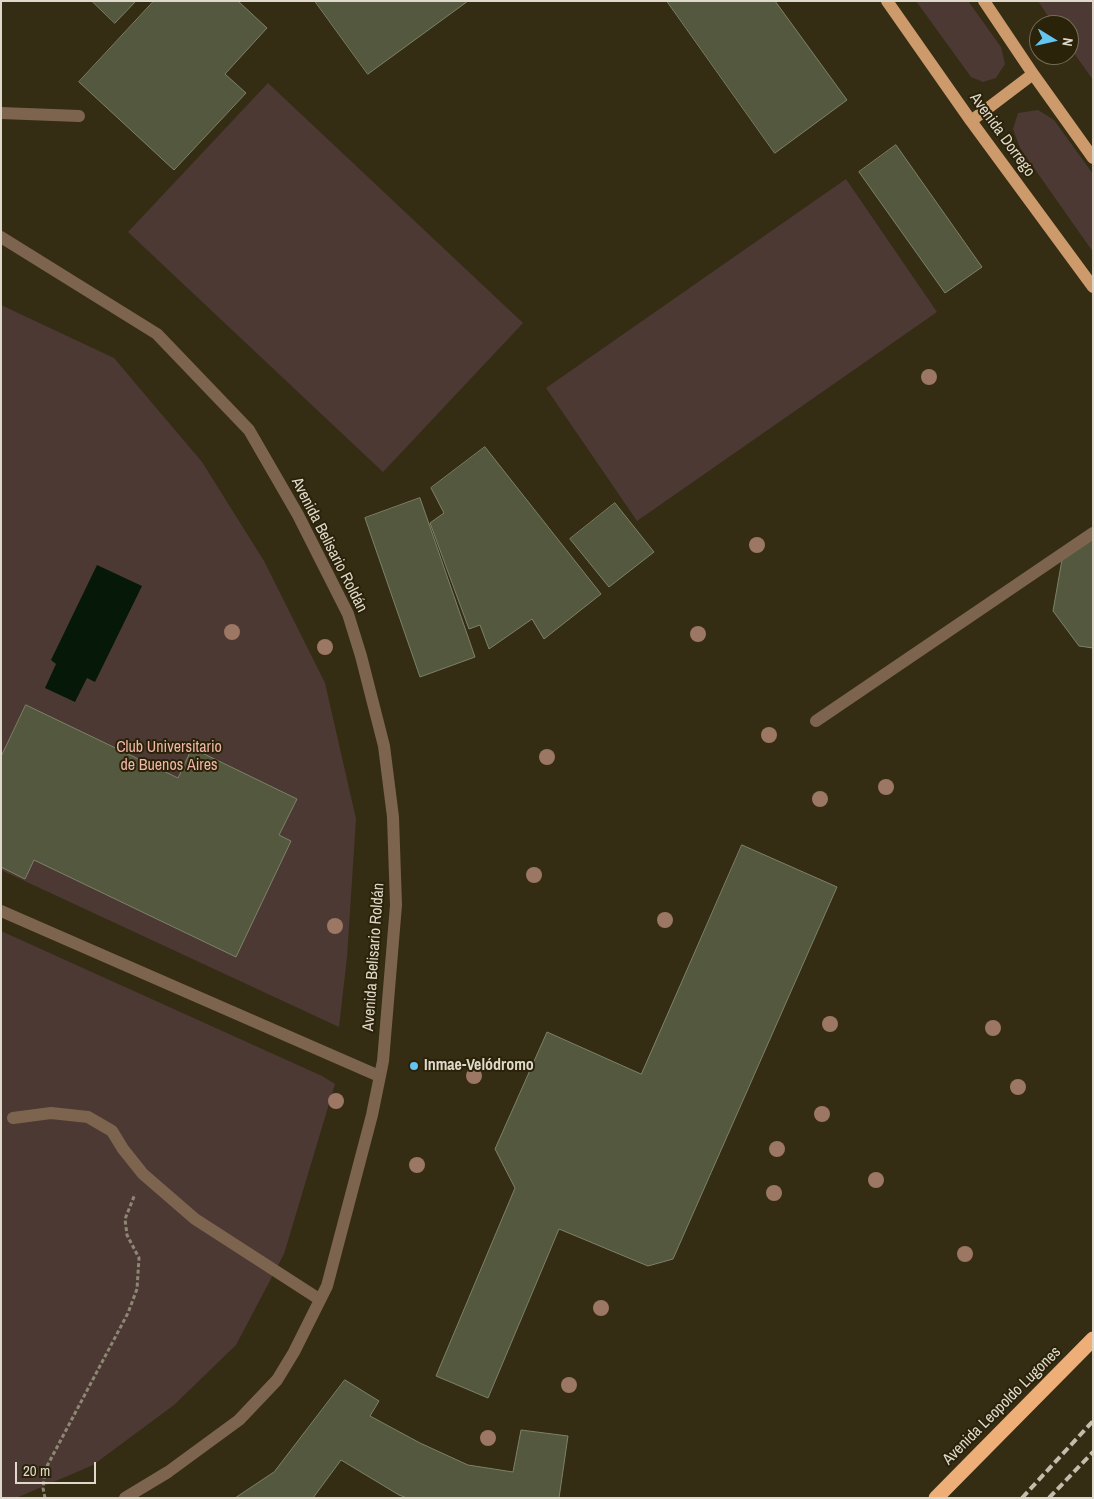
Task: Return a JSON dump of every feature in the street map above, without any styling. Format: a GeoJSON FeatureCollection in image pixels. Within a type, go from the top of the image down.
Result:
{"type":"FeatureCollection","features":[{"type":"Feature","properties":{"kind":"highway","name":"Avenida Leopoldo Lugones"},"geometry":{"type":"LineString","coordinates":[[936,1498],[1093,1339]]}},
{"type":"Feature","properties":{"kind":"main road","name":"Avenida Dorrego"},"geometry":{"type":"LineString","coordinates":[[887,1],[971,121],[1093,287]]}},
{"type":"Feature","properties":{"kind":"main road"},"geometry":{"type":"LineString","coordinates":[[984,1],[1093,158]]}},
{"type":"Feature","properties":{"kind":"main road"},"geometry":{"type":"LineString","coordinates":[[971,121],[1033,74]]}},
{"type":"Feature","properties":{"kind":"street"},"geometry":{"type":"LineString","coordinates":[[1,113],[78,116]]}},
{"type":"Feature","properties":{"kind":"street","name":"Avenida Belisario Roldán"},"geometry":{"type":"LineString","coordinates":[[1,237],[157,334],[249,430],[298,515],[348,614],[362,656],[384,746],[393,818],[396,905],[383,1061],[372,1115],[327,1286],[294,1352],[277,1380],[239,1420],[168,1472],[125,1498]]}},
{"type":"Feature","properties":{"kind":"street"},"geometry":{"type":"LineString","coordinates":[[816,721],[1093,533]]}},
{"type":"Feature","properties":{"kind":"street"},"geometry":{"type":"LineString","coordinates":[[1,912],[379,1076]]}},
{"type":"Feature","properties":{"kind":"street"},"geometry":{"type":"LineString","coordinates":[[13,1118],[51,1112],[88,1117],[112,1131],[123,1149],[143,1174],[195,1219],[319,1299]]}},
{"type":"Feature","properties":{"kind":"path"},"geometry":{"type":"LineString","coordinates":[[45,1498],[43,1488],[45,1470],[128,1313],[137,1289],[139,1258],[127,1235],[125,1219],[143,1174]]}},
{"type":"Feature","properties":{"kind":"green space"},"geometry":{"type":"Polygon","coordinates":[[[916,1],[968,1],[1001,47],[1005,64],[996,78],[983,82],[971,77],[916,1]]]}},
{"type":"Feature","properties":{"kind":"green space"},"geometry":{"type":"Polygon","coordinates":[[[1038,1],[1093,1],[1093,80],[1079,60],[1079,15],[1047,15],[1038,1]]]}},
{"type":"Feature","properties":{"kind":"green space"},"geometry":{"type":"Polygon","coordinates":[[[268,83],[523,323],[383,472],[128,232],[268,83]]]}},
{"type":"Feature","properties":{"kind":"green space"},"geometry":{"type":"Polygon","coordinates":[[[1038,110],[1054,120],[1093,174],[1093,252],[1020,148],[1013,129],[1018,113],[1038,110]]]}},
{"type":"Feature","properties":{"kind":"green space"},"geometry":{"type":"Polygon","coordinates":[[[846,179],[937,312],[637,521],[546,388],[846,179]]]}},
{"type":"Feature","properties":{"kind":"green space","name":"Club Universitario de Buenos Aires"},"geometry":{"type":"Polygon","coordinates":[[[1,305],[114,358],[202,462],[264,561],[325,683],[356,819],[347,957],[339,1027],[1,870],[1,305]]]}},
{"type":"Feature","properties":{"kind":"green space"},"geometry":{"type":"Polygon","coordinates":[[[1,931],[322,1076],[335,1084],[284,1254],[236,1345],[174,1405],[93,1465],[16,1498],[1,1498],[1,931]]]}},
{"type":"Feature","properties":{"kind":"shaded area"},"geometry":{"type":"Polygon","coordinates":[[[97,565],[142,586],[95,682],[87,678],[75,702],[45,688],[56,664],[51,660],[97,565]]]}},
{"type":"Feature","properties":{"kind":"building"},"geometry":{"type":"Polygon","coordinates":[[[92,1],[136,1],[115,23],[92,1]]]}},
{"type":"Feature","properties":{"kind":"building"},"geometry":{"type":"Polygon","coordinates":[[[154,1],[238,1],[267,28],[225,74],[246,93],[174,170],[79,82],[154,1]]]}},
{"type":"Feature","properties":{"kind":"building"},"geometry":{"type":"Polygon","coordinates":[[[315,1],[468,1],[368,74],[315,1]]]}},
{"type":"Feature","properties":{"kind":"building"},"geometry":{"type":"Polygon","coordinates":[[[667,1],[775,1],[847,100],[775,153],[667,1]]]}},
{"type":"Feature","properties":{"kind":"building"},"geometry":{"type":"Polygon","coordinates":[[[896,145],[982,267],[945,293],[859,172],[896,145]]]}},
{"type":"Feature","properties":{"kind":"building"},"geometry":{"type":"Polygon","coordinates":[[[485,447],[601,594],[544,639],[532,619],[489,649],[480,625],[469,629],[430,523],[444,513],[431,488],[485,447]]]}},
{"type":"Feature","properties":{"kind":"building"},"geometry":{"type":"Polygon","coordinates":[[[420,498],[475,657],[420,677],[365,518],[420,498]]]}},
{"type":"Feature","properties":{"kind":"building"},"geometry":{"type":"Polygon","coordinates":[[[615,503],[654,552],[609,587],[570,539],[615,503]]]}},
{"type":"Feature","properties":{"kind":"building"},"geometry":{"type":"Polygon","coordinates":[[[1093,536],[1093,648],[1079,646],[1053,611],[1063,554],[1093,536]]]}},
{"type":"Feature","properties":{"kind":"building"},"geometry":{"type":"Polygon","coordinates":[[[26,705],[178,778],[192,748],[297,799],[279,835],[291,841],[236,957],[34,860],[25,879],[1,867],[1,757],[26,705]]]}},
{"type":"Feature","properties":{"kind":"building"},"geometry":{"type":"Polygon","coordinates":[[[742,845],[837,887],[673,1259],[648,1266],[559,1229],[488,1398],[436,1376],[515,1188],[495,1149],[547,1032],[641,1074],[742,845]]]}},
{"type":"Feature","properties":{"kind":"building"},"geometry":{"type":"Polygon","coordinates":[[[345,1380],[379,1401],[370,1416],[420,1443],[468,1465],[513,1472],[521,1430],[568,1436],[559,1498],[407,1498],[341,1460],[313,1498],[235,1498],[274,1472],[345,1380]]]}},
{"type":"Feature","properties":{"kind":"railway"},"geometry":{"type":"LineString","coordinates":[[1022,1498],[1093,1421]]}},
{"type":"Feature","properties":{"kind":"railway"},"geometry":{"type":"LineString","coordinates":[[1049,1498],[1093,1452]]}},
{"type":"Feature","properties":{"kind":"place","name":"Inmae-Velódromo"},"geometry":{"type":"Point","coordinates":[414,1066]}}]}
